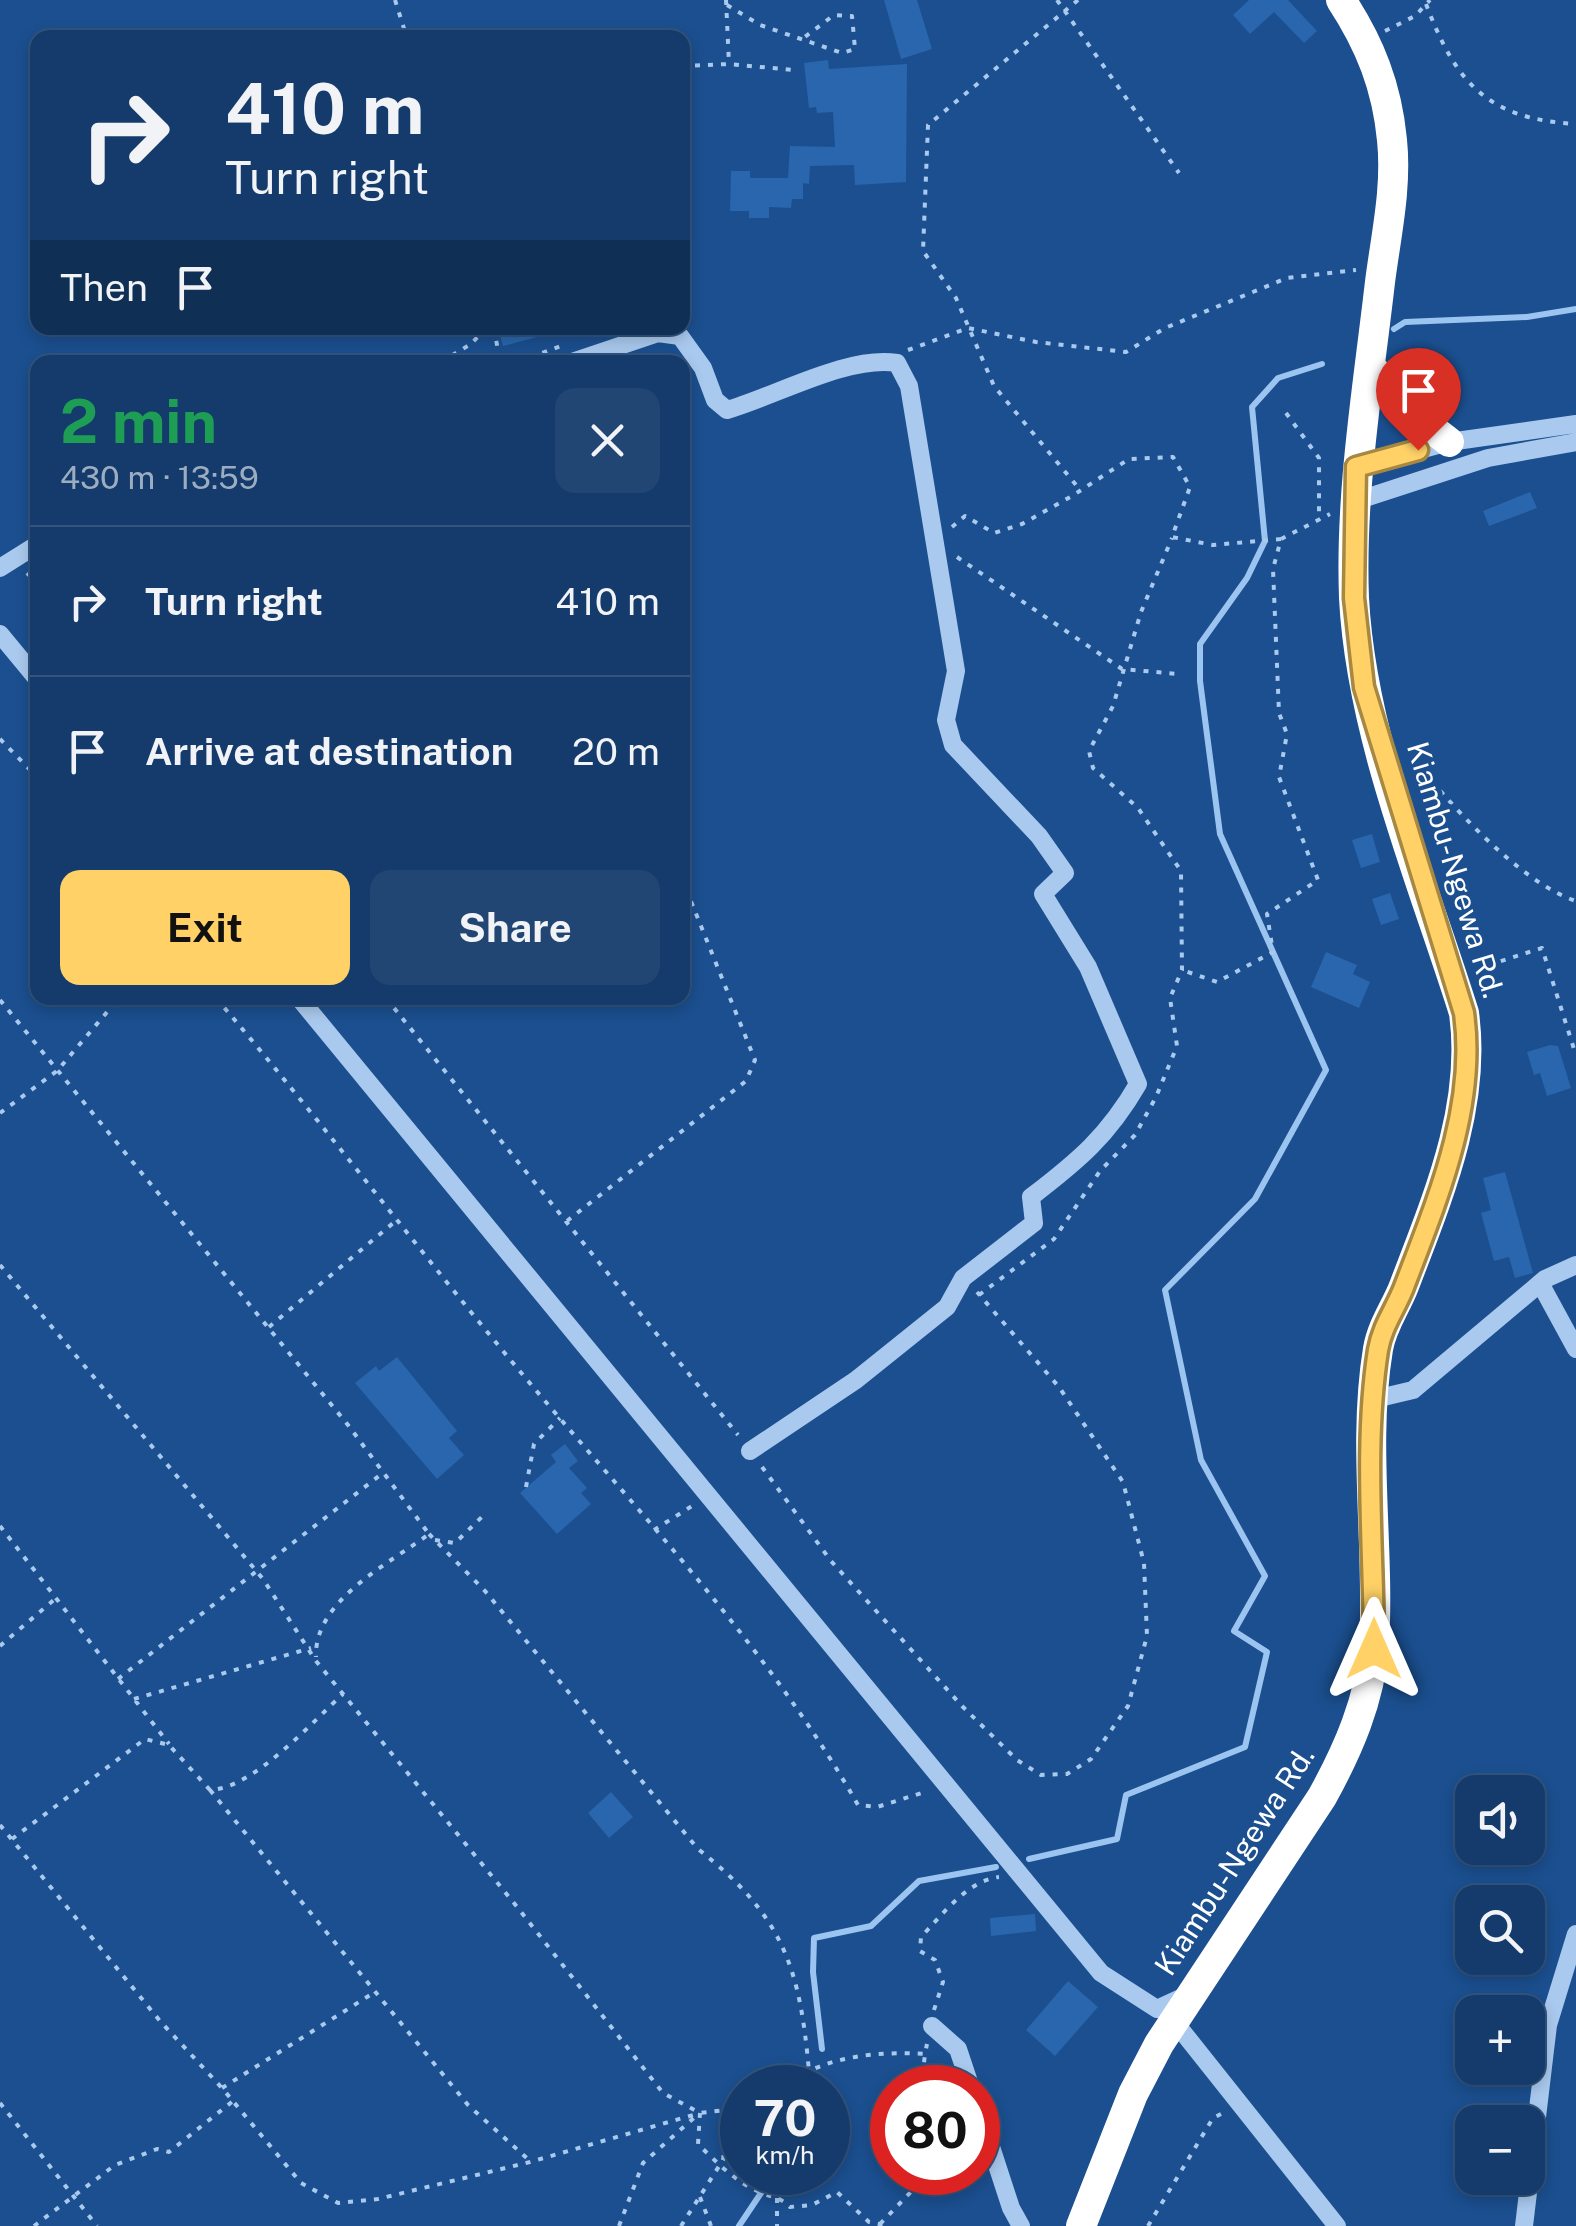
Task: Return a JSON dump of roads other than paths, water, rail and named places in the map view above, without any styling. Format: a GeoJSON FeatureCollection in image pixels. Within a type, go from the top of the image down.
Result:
{"type":"FeatureCollection","features":[{"type":"Feature","properties":{"kind":"highway","name":"Kiambu-Ngewa Rd."},"geometry":{"type":"LineString","coordinates":[[1081,2226],[1133,2094],[1174,2021],[1322,1796],[1346,1753],[1361,1713],[1374,1649],[1374,1400],[1384,1327],[1403,1289],[1467,1092],[1470,1052],[1464,1013],[1364,687],[1354,598],[1356,467],[1392,207],[1393,144],[1387,104],[1367,41],[1341,0]]}},
{"type":"Feature","properties":{"kind":"highway"},"geometry":{"type":"LineString","coordinates":[[1370,366],[1399,403],[1449,442]]}},
{"type":"Feature","properties":{"kind":"street"},"geometry":{"type":"LineString","coordinates":[[593,355],[652,335]]}},
{"type":"Feature","properties":{"kind":"street"},"geometry":{"type":"LineString","coordinates":[[673,335],[680,336],[703,368],[715,400],[727,410],[770,398],[832,371],[880,360],[897,363],[908,386],[956,671],[946,720],[953,745],[1039,836],[1065,873],[1043,894],[1088,968],[1138,1084],[1096,1145],[1031,1197],[1034,1223],[962,1278],[946,1307],[856,1380],[750,1450]]}},
{"type":"Feature","properties":{"kind":"street"},"geometry":{"type":"LineString","coordinates":[[1356,467],[1449,442],[1576,424]]}},
{"type":"Feature","properties":{"kind":"street"},"geometry":{"type":"LineString","coordinates":[[1356,501],[1488,458],[1576,442]]}},
{"type":"Feature","properties":{"kind":"street"},"geometry":{"type":"LineString","coordinates":[[0,568],[30,549]]}},
{"type":"Feature","properties":{"kind":"street"},"geometry":{"type":"LineString","coordinates":[[0,634],[30,670]]}},
{"type":"Feature","properties":{"kind":"street"},"geometry":{"type":"LineString","coordinates":[[305,1005],[1102,1973],[1157,2009],[1174,2004],[1195,1988]]}},
{"type":"Feature","properties":{"kind":"street"},"geometry":{"type":"LineString","coordinates":[[1374,1400],[1413,1390],[1540,1283],[1576,1265]]}},
{"type":"Feature","properties":{"kind":"street"},"geometry":{"type":"LineString","coordinates":[[1540,1283],[1576,1349]]}},
{"type":"Feature","properties":{"kind":"street"},"geometry":{"type":"LineString","coordinates":[[1524,2226],[1548,2026],[1576,1934]]}},
{"type":"Feature","properties":{"kind":"street"},"geometry":{"type":"LineString","coordinates":[[1174,2021],[1337,2226]]}},
{"type":"Feature","properties":{"kind":"street"},"geometry":{"type":"LineString","coordinates":[[932,2026],[958,2049],[963,2065]]}},
{"type":"Feature","properties":{"kind":"street"},"geometry":{"type":"LineString","coordinates":[[1000,2174],[1021,2226]]}},
{"type":"Feature","properties":{"kind":"waterway"},"geometry":{"type":"LineString","coordinates":[[1394,329],[1405,322],[1527,317],[1576,309]]}},
{"type":"Feature","properties":{"kind":"waterway"},"geometry":{"type":"LineString","coordinates":[[1029,1859],[1117,1839],[1126,1795],[1245,1747],[1267,1652],[1234,1631],[1265,1576],[1201,1460],[1165,1290],[1255,1199],[1326,1070],[1220,834],[1200,681],[1200,644],[1247,578],[1265,541],[1252,407],[1278,378],[1322,364]]}},
{"type":"Feature","properties":{"kind":"waterway"},"geometry":{"type":"LineString","coordinates":[[822,2049],[813,1972],[814,1938],[871,1926],[919,1881],[996,1867]]}},
{"type":"Feature","properties":{"kind":"waterway"},"geometry":{"type":"LineString","coordinates":[[739,2226],[760,2195]]}}]}
